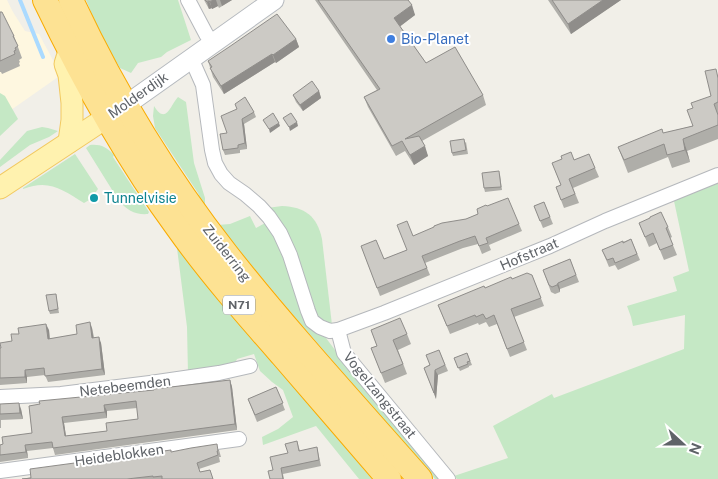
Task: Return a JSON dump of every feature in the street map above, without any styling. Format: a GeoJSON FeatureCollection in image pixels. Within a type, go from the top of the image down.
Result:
{"type":"FeatureCollection","features":[{"type":"Feature","properties":{"kind":"highway","name":"Zuiderring"},"geometry":{"type":"LineString","coordinates":[[45,0],[69,51],[106,118],[139,172],[178,228],[245,312],[389,479]]}},
{"type":"Feature","properties":{"kind":"highway","name":"Zuiderring"},"geometry":{"type":"LineString","coordinates":[[71,0],[87,35],[126,105],[163,164],[226,254],[420,479]]}},
{"type":"Feature","properties":{"kind":"main road","name":"Molderdijk"},"geometry":{"type":"LineString","coordinates":[[0,188],[126,105],[274,0]]}},
{"type":"Feature","properties":{"kind":"main road"},"geometry":{"type":"LineString","coordinates":[[69,51],[66,64],[72,102],[69,142]]}},
{"type":"Feature","properties":{"kind":"street"},"geometry":{"type":"LineString","coordinates":[[188,0],[212,43]]}},
{"type":"Feature","properties":{"kind":"street"},"geometry":{"type":"LineString","coordinates":[[191,58],[203,85],[214,163],[229,183],[259,206],[280,232],[290,255],[312,321],[330,331],[338,330]]}},
{"type":"Feature","properties":{"kind":"street","name":"Hofstraat"},"geometry":{"type":"LineString","coordinates":[[338,330],[718,175]]}},
{"type":"Feature","properties":{"kind":"street","name":"Vogelzangstraat"},"geometry":{"type":"LineString","coordinates":[[338,330],[344,353],[448,479]]}},
{"type":"Feature","properties":{"kind":"street","name":"Netebeemden"},"geometry":{"type":"LineString","coordinates":[[0,397],[61,394],[150,383],[220,373],[250,366]]}},
{"type":"Feature","properties":{"kind":"street","name":"Heideblokken"},"geometry":{"type":"LineString","coordinates":[[0,471],[239,438]]}},
{"type":"Feature","properties":{"kind":"shaded area"},"geometry":{"type":"Polygon","coordinates":[[[0,0],[7,0],[25,31],[39,34],[61,75],[11,110],[0,123],[0,0]]]}},
{"type":"Feature","properties":{"kind":"green space"},"geometry":{"type":"Polygon","coordinates":[[[86,0],[178,0],[191,40],[161,57],[138,63],[131,73],[120,68],[101,36],[86,0]]]}},
{"type":"Feature","properties":{"kind":"green space"},"geometry":{"type":"Polygon","coordinates":[[[0,93],[5,96],[18,119],[0,136],[0,93]]]}},
{"type":"Feature","properties":{"kind":"green space"},"geometry":{"type":"Polygon","coordinates":[[[178,97],[186,102],[194,163],[205,198],[205,204],[203,204],[198,193],[155,128],[154,106],[158,112],[165,114],[178,97]]]}},
{"type":"Feature","properties":{"kind":"green space"},"geometry":{"type":"Polygon","coordinates":[[[42,127],[58,131],[30,145],[0,167],[0,160],[27,131],[42,127]]]}},
{"type":"Feature","properties":{"kind":"green space"},"geometry":{"type":"Polygon","coordinates":[[[90,145],[103,147],[114,155],[113,157],[149,212],[148,214],[139,214],[132,211],[119,201],[86,148],[90,145]]]}},
{"type":"Feature","properties":{"kind":"green space"},"geometry":{"type":"Polygon","coordinates":[[[75,154],[98,189],[91,199],[84,203],[55,187],[41,185],[23,189],[23,188],[75,154]]]}},
{"type":"Feature","properties":{"kind":"green space"},"geometry":{"type":"Polygon","coordinates":[[[718,181],[718,479],[457,479],[454,476],[508,458],[493,426],[552,394],[554,398],[684,349],[685,315],[633,326],[627,306],[677,291],[673,277],[689,271],[674,201],[718,181]]]}},
{"type":"Feature","properties":{"kind":"green space"},"geometry":{"type":"Polygon","coordinates":[[[282,206],[297,208],[309,214],[320,231],[332,325],[316,319],[267,208],[282,206]]]}},
{"type":"Feature","properties":{"kind":"green space"},"geometry":{"type":"Polygon","coordinates":[[[250,216],[256,228],[267,222],[323,334],[341,358],[445,479],[435,479],[218,225],[230,224],[250,216]]]}},
{"type":"Feature","properties":{"kind":"green space"},"geometry":{"type":"Polygon","coordinates":[[[177,248],[372,479],[359,479],[316,426],[263,445],[262,437],[278,429],[293,417],[283,390],[260,371],[254,354],[237,359],[234,365],[188,374],[187,327],[177,248]]]}},
{"type":"Feature","properties":{"kind":"building"},"geometry":{"type":"Polygon","coordinates":[[[318,0],[408,0],[412,5],[394,18],[426,63],[455,47],[483,95],[405,139],[419,136],[425,146],[410,155],[402,141],[392,146],[364,97],[380,89],[318,0]]]}},
{"type":"Feature","properties":{"kind":"building"},"geometry":{"type":"Polygon","coordinates":[[[552,0],[603,0],[568,24],[552,0]]]}},
{"type":"Feature","properties":{"kind":"building"},"geometry":{"type":"Polygon","coordinates":[[[0,12],[2,12],[18,46],[15,48],[15,54],[0,61],[0,12]]]}},
{"type":"Feature","properties":{"kind":"building"},"geometry":{"type":"Polygon","coordinates":[[[277,14],[296,39],[221,86],[208,61],[277,14]]]}},
{"type":"Feature","properties":{"kind":"building"},"geometry":{"type":"Polygon","coordinates":[[[716,69],[718,102],[714,104],[718,115],[718,125],[683,139],[685,150],[667,155],[664,144],[624,160],[618,147],[662,129],[663,133],[693,126],[687,110],[693,108],[691,103],[711,96],[705,71],[716,69]]]}},
{"type":"Feature","properties":{"kind":"building"},"geometry":{"type":"Polygon","coordinates":[[[312,81],[319,91],[300,105],[293,95],[312,81]]]}},
{"type":"Feature","properties":{"kind":"building"},"geometry":{"type":"Polygon","coordinates":[[[245,97],[254,112],[242,119],[245,143],[238,145],[238,148],[223,150],[220,134],[227,133],[221,116],[237,109],[235,104],[245,97]]]}},
{"type":"Feature","properties":{"kind":"building"},"geometry":{"type":"Polygon","coordinates":[[[273,113],[279,123],[269,129],[263,120],[273,113]]]}},
{"type":"Feature","properties":{"kind":"building"},"geometry":{"type":"Polygon","coordinates":[[[291,113],[297,122],[289,127],[283,118],[291,113]]]}},
{"type":"Feature","properties":{"kind":"building"},"geometry":{"type":"Polygon","coordinates":[[[464,139],[466,150],[452,153],[450,141],[464,139]]]}},
{"type":"Feature","properties":{"kind":"building"},"geometry":{"type":"Polygon","coordinates":[[[571,152],[574,160],[589,154],[595,168],[569,179],[575,194],[561,200],[556,187],[561,185],[552,163],[562,159],[561,156],[571,152]]]}},
{"type":"Feature","properties":{"kind":"building"},"geometry":{"type":"Polygon","coordinates":[[[499,171],[501,187],[484,188],[482,173],[499,171]]]}},
{"type":"Feature","properties":{"kind":"building"},"geometry":{"type":"Polygon","coordinates":[[[508,198],[519,224],[486,238],[488,243],[479,246],[475,236],[422,256],[427,268],[377,288],[361,246],[376,240],[384,259],[407,250],[397,225],[407,221],[413,236],[442,223],[466,219],[478,214],[477,209],[508,198]]]}},
{"type":"Feature","properties":{"kind":"building"},"geometry":{"type":"Polygon","coordinates":[[[544,202],[550,217],[540,221],[534,206],[544,202]]]}},
{"type":"Feature","properties":{"kind":"building"},"geometry":{"type":"Polygon","coordinates":[[[661,212],[673,245],[660,250],[653,233],[645,237],[639,223],[661,212]]]}},
{"type":"Feature","properties":{"kind":"building"},"geometry":{"type":"Polygon","coordinates":[[[631,239],[637,254],[615,263],[613,258],[607,260],[602,250],[631,239]]]}},
{"type":"Feature","properties":{"kind":"building"},"geometry":{"type":"Polygon","coordinates":[[[570,259],[576,275],[552,287],[549,285],[543,270],[570,259]]]}},
{"type":"Feature","properties":{"kind":"building"},"geometry":{"type":"Polygon","coordinates":[[[527,273],[532,275],[541,298],[511,309],[524,342],[507,349],[494,315],[486,319],[483,314],[476,317],[475,315],[447,326],[438,305],[484,286],[485,288],[511,277],[512,279],[527,273]]]}},
{"type":"Feature","properties":{"kind":"building"},"geometry":{"type":"Polygon","coordinates":[[[56,294],[58,309],[49,311],[46,295],[56,294]]]}},
{"type":"Feature","properties":{"kind":"building"},"geometry":{"type":"Polygon","coordinates":[[[400,318],[407,334],[393,340],[403,364],[381,373],[371,348],[377,346],[371,330],[400,318]]]}},
{"type":"Feature","properties":{"kind":"building"},"geometry":{"type":"Polygon","coordinates":[[[90,322],[92,338],[99,337],[102,369],[45,376],[44,368],[25,370],[25,377],[0,378],[0,343],[12,341],[11,334],[19,334],[18,328],[46,324],[48,339],[77,334],[76,325],[90,322]]]}},
{"type":"Feature","properties":{"kind":"building"},"geometry":{"type":"Polygon","coordinates":[[[439,350],[445,365],[435,370],[434,393],[424,368],[430,365],[426,355],[439,350]]]}},
{"type":"Feature","properties":{"kind":"building"},"geometry":{"type":"Polygon","coordinates":[[[467,353],[470,361],[467,362],[468,364],[458,368],[454,358],[467,353]]]}},
{"type":"Feature","properties":{"kind":"building"},"geometry":{"type":"Polygon","coordinates":[[[230,380],[235,424],[53,448],[52,442],[25,445],[26,452],[0,455],[0,445],[3,444],[2,437],[32,433],[29,406],[40,404],[39,401],[230,380]],[[136,401],[104,405],[105,412],[62,417],[65,436],[107,431],[106,423],[138,419],[136,401]]]}},
{"type":"Feature","properties":{"kind":"building"},"geometry":{"type":"Polygon","coordinates":[[[276,387],[283,403],[255,415],[248,399],[276,387]]]}},
{"type":"Feature","properties":{"kind":"building"},"geometry":{"type":"Polygon","coordinates":[[[19,403],[20,413],[0,414],[0,404],[19,403]]]}},
{"type":"Feature","properties":{"kind":"building"},"geometry":{"type":"Polygon","coordinates":[[[297,441],[299,451],[317,447],[319,460],[281,468],[283,479],[270,479],[268,471],[273,470],[270,457],[288,453],[285,444],[297,441]]]}},
{"type":"Feature","properties":{"kind":"building"},"geometry":{"type":"Polygon","coordinates":[[[217,444],[218,455],[197,463],[200,472],[210,470],[213,479],[162,479],[162,476],[153,476],[127,479],[22,479],[31,478],[30,469],[171,450],[171,452],[217,444]]]}},
{"type":"Feature","properties":{"kind":"waterway"},"geometry":{"type":"LineString","coordinates":[[20,0],[43,57]]}},
{"type":"Feature","properties":{"kind":"place","name":"Bio-Planet"},"geometry":{"type":"Point","coordinates":[391,39]}},
{"type":"Feature","properties":{"kind":"place","name":"Tunnelvisie"},"geometry":{"type":"Point","coordinates":[94,198]}}]}
